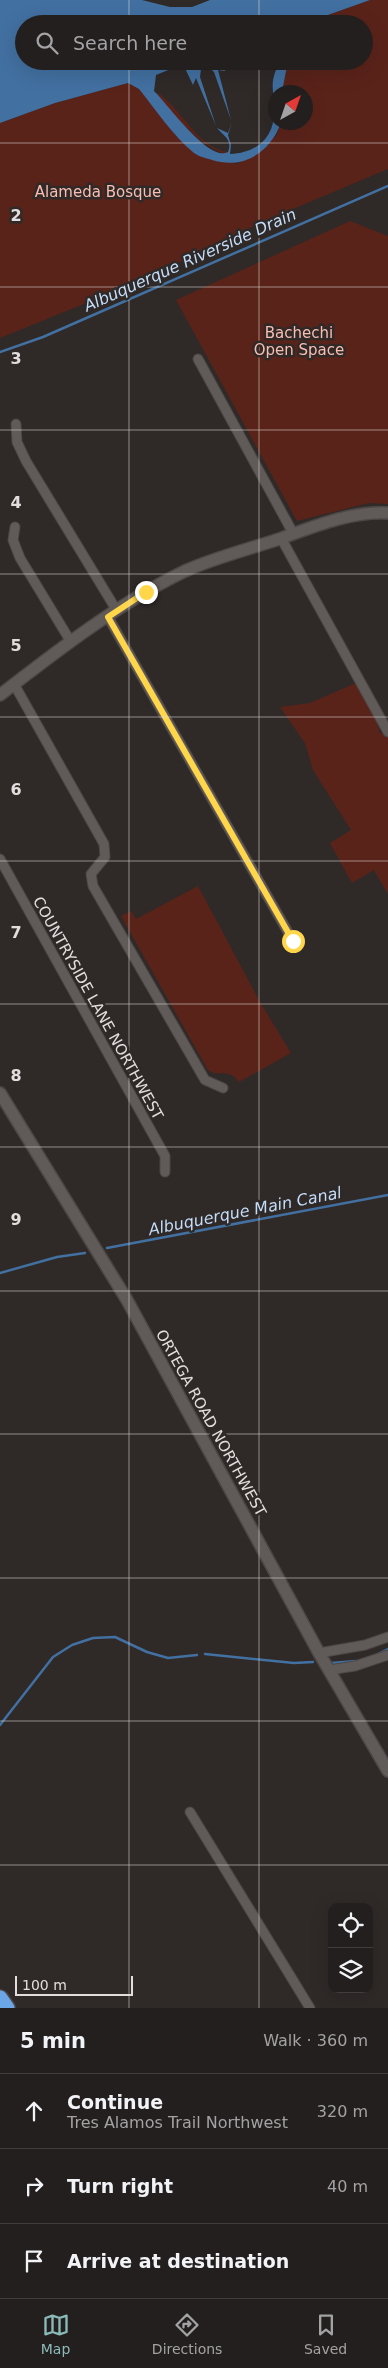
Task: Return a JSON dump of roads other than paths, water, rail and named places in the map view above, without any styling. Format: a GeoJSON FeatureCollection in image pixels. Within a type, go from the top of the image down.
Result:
{"type":"FeatureCollection","features":[{"type":"Feature","properties":{"kind":"highway"},"geometry":{"type":"LineString","coordinates":[[0,1998],[7,2008]]}},
{"type":"Feature","properties":{"kind":"street"},"geometry":{"type":"LineString","coordinates":[[198,359],[293,533]]}},
{"type":"Feature","properties":{"kind":"street"},"geometry":{"type":"LineString","coordinates":[[16,424],[17,442],[26,461],[293,941]]}},
{"type":"Feature","properties":{"kind":"street"},"geometry":{"type":"LineString","coordinates":[[0,695],[112,614],[186,571],[293,533],[353,516],[388,513]]}},
{"type":"Feature","properties":{"kind":"street"},"geometry":{"type":"LineString","coordinates":[[15,527],[13,540],[20,558],[71,642]]}},
{"type":"Feature","properties":{"kind":"street"},"geometry":{"type":"LineString","coordinates":[[281,538],[388,732]]}},
{"type":"Feature","properties":{"kind":"street"},"geometry":{"type":"LineString","coordinates":[[14,684],[104,844],[105,857],[91,874],[93,886],[206,1080],[223,1088]]}},
{"type":"Feature","properties":{"kind":"street","name":"COUNTRYSIDE LANE NORTHWEST"},"geometry":{"type":"LineString","coordinates":[[0,859],[165,1156],[165,1172]]}},
{"type":"Feature","properties":{"kind":"street","name":"ORTEGA ROAD NORTHWEST"},"geometry":{"type":"LineString","coordinates":[[0,1093],[127,1300],[319,1653],[388,1771]]}},
{"type":"Feature","properties":{"kind":"street"},"geometry":{"type":"LineString","coordinates":[[319,1653],[365,1646],[388,1637]]}},
{"type":"Feature","properties":{"kind":"street"},"geometry":{"type":"LineString","coordinates":[[329,1670],[355,1666],[388,1655]]}},
{"type":"Feature","properties":{"kind":"street"},"geometry":{"type":"LineString","coordinates":[[190,1812],[310,2008]]}},
{"type":"Feature","properties":{"kind":"water"},"geometry":{"type":"Polygon","coordinates":[[[0,0],[142,0],[170,7],[192,7],[210,0],[370,0],[328,15],[15,15],[15,70],[168,70],[156,75],[154,91],[189,130],[210,149],[220,153],[228,152],[229,144],[227,138],[217,128],[228,133],[232,122],[228,135],[231,145],[230,154],[240,153],[257,146],[264,141],[270,130],[278,130],[263,150],[245,160],[235,163],[224,162],[212,160],[194,153],[172,131],[139,89],[128,83],[55,103],[0,123],[0,0]]]}},
{"type":"Feature","properties":{"kind":"water"},"geometry":{"type":"Polygon","coordinates":[[[186,70],[201,70],[200,77],[216,126],[196,78],[193,85],[186,70]]]}},
{"type":"Feature","properties":{"kind":"water"},"geometry":{"type":"Polygon","coordinates":[[[212,70],[218,70],[231,120],[212,70]]]}},
{"type":"Feature","properties":{"kind":"water"},"geometry":{"type":"Polygon","coordinates":[[[276,70],[286,70],[283,85],[273,85],[276,70]]]}},
{"type":"Feature","properties":{"kind":"waterway","name":"Albuquerque Riverside Drain"},"geometry":{"type":"LineString","coordinates":[[0,352],[43,337],[388,186]]}},
{"type":"Feature","properties":{"kind":"waterway","name":"Albuquerque Main Canal"},"geometry":{"type":"LineString","coordinates":[[107,1248],[388,1195]]}},
{"type":"Feature","properties":{"kind":"waterway","name":"Albuquerque Main Canal"},"geometry":{"type":"LineString","coordinates":[[0,1273],[57,1257],[85,1253]]}},
{"type":"Feature","properties":{"kind":"waterway"},"geometry":{"type":"LineString","coordinates":[[0,1725],[53,1657],[72,1645],[93,1638],[115,1637],[147,1652],[168,1658],[197,1655]]}},
{"type":"Feature","properties":{"kind":"waterway"},"geometry":{"type":"LineString","coordinates":[[378,1654],[388,1649]]}},
{"type":"Feature","properties":{"kind":"waterway"},"geometry":{"type":"LineString","coordinates":[[205,1654],[294,1663],[313,1662]]}},
{"type":"Feature","properties":{"kind":"waterway"},"geometry":{"type":"LineString","coordinates":[[332,1663],[356,1661]]}},
{"type":"Feature","properties":{"kind":"park label","name":"Alameda Bosque"},"geometry":{"type":"Point","coordinates":[98,192]}},
{"type":"Feature","properties":{"kind":"park label","name":"Bachechi Open Space"},"geometry":{"type":"Point","coordinates":[299,342]}}]}
